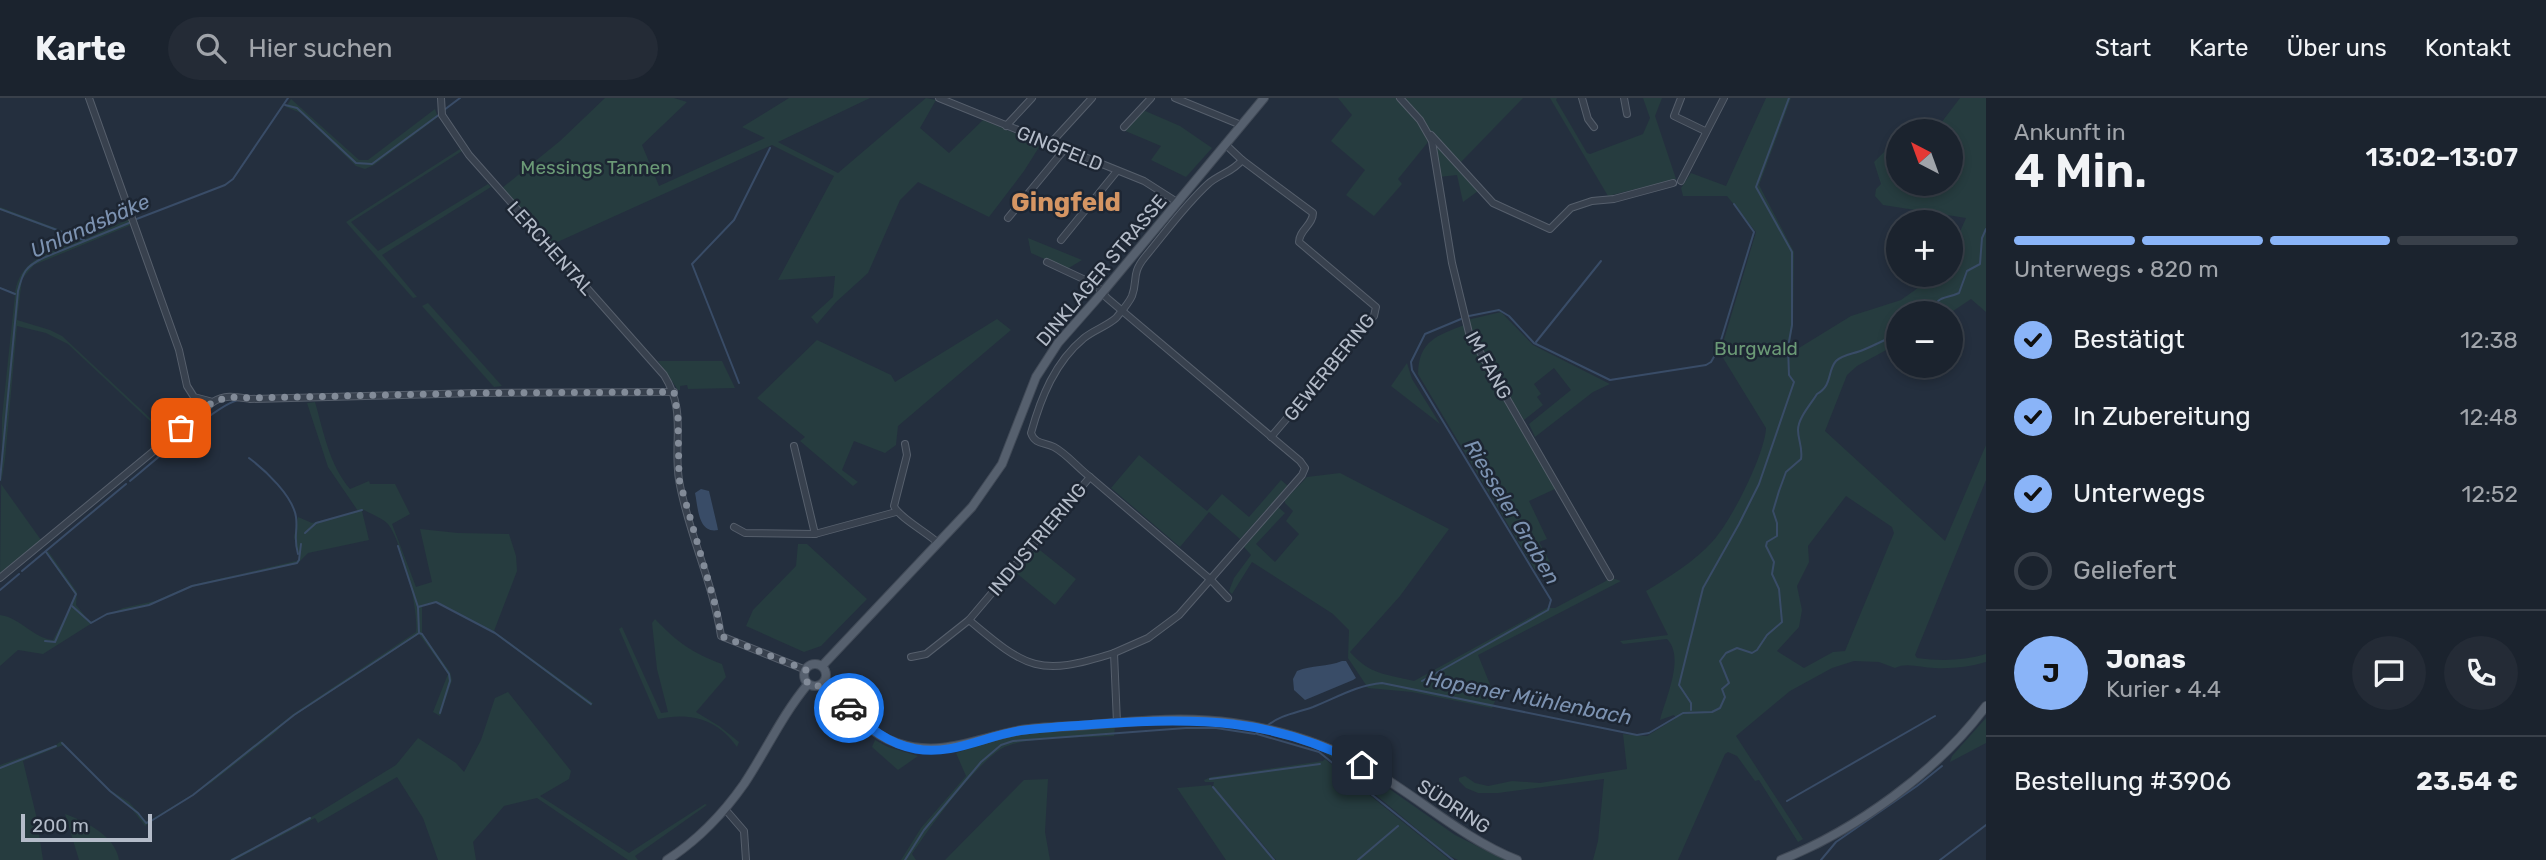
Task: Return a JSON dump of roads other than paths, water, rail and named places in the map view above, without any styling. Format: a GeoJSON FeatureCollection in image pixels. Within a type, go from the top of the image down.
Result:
{"type":"FeatureCollection","features":[{"type":"Feature","properties":{"kind":"main road","name":"DINKLAGER STRASSE"},"geometry":{"type":"LineString","coordinates":[[822,666],[972,507],[1002,464],[1036,377],[1058,343],[1264,98]]}},
{"type":"Feature","properties":{"kind":"main road"},"geometry":{"type":"LineString","coordinates":[[815,664],[822,666],[826,674],[823,683],[818,686],[808,684],[806,670],[815,664]]}},
{"type":"Feature","properties":{"kind":"main road","name":"SÜDRING"},"geometry":{"type":"LineString","coordinates":[[823,683],[881,736],[894,743],[917,749],[957,747],[1024,730],[1117,723],[1209,720],[1272,729],[1349,758],[1385,779],[1463,834],[1517,860]]}},
{"type":"Feature","properties":{"kind":"main road"},"geometry":{"type":"LineString","coordinates":[[667,860],[695,839],[725,809],[745,782],[790,706],[808,684]]}},
{"type":"Feature","properties":{"kind":"main road"},"geometry":{"type":"LineString","coordinates":[[1781,860],[1827,839],[1916,779],[1948,751],[1986,706]]}},
{"type":"Feature","properties":{"kind":"street"},"geometry":{"type":"LineString","coordinates":[[89,98],[178,350],[187,386],[194,397],[213,402]]}},
{"type":"Feature","properties":{"kind":"street","name":"LERCHENTAL"},"geometry":{"type":"LineString","coordinates":[[441,98],[441,112],[481,170],[664,375],[674,392]]}},
{"type":"Feature","properties":{"kind":"street","name":"GINGFELD"},"geometry":{"type":"LineString","coordinates":[[939,98],[1150,185],[1177,202]]}},
{"type":"Feature","properties":{"kind":"street"},"geometry":{"type":"LineString","coordinates":[[1006,126],[1032,98]]}},
{"type":"Feature","properties":{"kind":"street"},"geometry":{"type":"LineString","coordinates":[[1050,144],[1092,98]]}},
{"type":"Feature","properties":{"kind":"street"},"geometry":{"type":"LineString","coordinates":[[1124,127],[1151,98]]}},
{"type":"Feature","properties":{"kind":"street"},"geometry":{"type":"LineString","coordinates":[[1175,98],[1241,125]]}},
{"type":"Feature","properties":{"kind":"street","name":"IM FANG"},"geometry":{"type":"LineString","coordinates":[[1400,98],[1432,141],[1443,216],[1466,326],[1611,577]]}},
{"type":"Feature","properties":{"kind":"street"},"geometry":{"type":"LineString","coordinates":[[1582,98],[1588,119],[1594,127]]}},
{"type":"Feature","properties":{"kind":"street"},"geometry":{"type":"LineString","coordinates":[[1624,98],[1627,114]]}},
{"type":"Feature","properties":{"kind":"street"},"geometry":{"type":"LineString","coordinates":[[1681,98],[1674,116],[1705,131]]}},
{"type":"Feature","properties":{"kind":"street"},"geometry":{"type":"LineString","coordinates":[[1427,131],[1493,204],[1549,229],[1571,208],[1677,182],[1690,166],[1705,131],[1710,127],[1724,98]]}},
{"type":"Feature","properties":{"kind":"street","name":"GEWERBERING"},"geometry":{"type":"LineString","coordinates":[[1226,144],[1242,160],[1313,213],[1313,219],[1301,233],[1299,242],[1376,307],[1374,316],[1271,437]]}},
{"type":"Feature","properties":{"kind":"street"},"geometry":{"type":"LineString","coordinates":[[1008,218],[1064,150]]}},
{"type":"Feature","properties":{"kind":"street"},"geometry":{"type":"LineString","coordinates":[[1122,310],[1132,296],[1136,272],[1144,259],[1207,185],[1232,170],[1242,160]]}},
{"type":"Feature","properties":{"kind":"street"},"geometry":{"type":"LineString","coordinates":[[1061,240],[1117,172]]}},
{"type":"Feature","properties":{"kind":"street","name":"GEWERBERING"},"geometry":{"type":"LineString","coordinates":[[1047,262],[1099,286],[1102,293],[1300,461],[1304,468],[1302,475],[1211,580]]}},
{"type":"Feature","properties":{"kind":"street","name":"INDUSTRIERING"},"geometry":{"type":"LineString","coordinates":[[911,657],[926,654],[970,620],[1090,477],[1055,448],[1033,440],[1031,433],[1047,386],[1062,361],[1085,337],[1115,319],[1122,310]]}},
{"type":"Feature","properties":{"kind":"street"},"geometry":{"type":"LineString","coordinates":[[0,578],[219,398],[674,392],[678,417],[679,479],[717,611],[721,636],[806,670]]}},
{"type":"Feature","properties":{"kind":"street"},"geometry":{"type":"LineString","coordinates":[[905,444],[907,455],[894,506],[897,512],[938,544]]}},
{"type":"Feature","properties":{"kind":"street"},"geometry":{"type":"LineString","coordinates":[[794,446],[814,534]]}},
{"type":"Feature","properties":{"kind":"street"},"geometry":{"type":"LineString","coordinates":[[1090,477],[1211,580],[1228,598]]}},
{"type":"Feature","properties":{"kind":"street"},"geometry":{"type":"LineString","coordinates":[[734,527],[745,533],[814,534],[897,512]]}},
{"type":"Feature","properties":{"kind":"street"},"geometry":{"type":"LineString","coordinates":[[970,620],[1010,654],[1030,663],[1059,667],[1074,665],[1114,653],[1160,631],[1179,615],[1211,580]]}},
{"type":"Feature","properties":{"kind":"street"},"geometry":{"type":"LineString","coordinates":[[1114,653],[1117,723]]}},
{"type":"Feature","properties":{"kind":"street"},"geometry":{"type":"LineString","coordinates":[[725,809],[744,831],[746,860]]}},
{"type":"Feature","properties":{"kind":"water"},"geometry":{"type":"Polygon","coordinates":[[[701,489],[709,491],[718,530],[706,528],[700,518],[695,493],[701,489]]]}},
{"type":"Feature","properties":{"kind":"water"},"geometry":{"type":"Polygon","coordinates":[[[1346,661],[1356,678],[1305,700],[1294,690],[1293,679],[1297,671],[1346,661]]]}},
{"type":"Feature","properties":{"kind":"waterway","name":"Unlandsbäke"},"geometry":{"type":"LineString","coordinates":[[134,220],[225,185],[233,179],[288,98]]}},
{"type":"Feature","properties":{"kind":"waterway"},"geometry":{"type":"LineString","coordinates":[[444,110],[460,98]]}},
{"type":"Feature","properties":{"kind":"waterway"},"geometry":{"type":"LineString","coordinates":[[1691,710],[1691,703],[1679,685],[1703,588],[1759,484],[1794,382],[1789,375],[1788,347],[1792,325],[1792,252],[1756,187],[1789,98]]}},
{"type":"Feature","properties":{"kind":"waterway"},"geometry":{"type":"LineString","coordinates":[[285,105],[297,108],[356,163],[372,164],[440,114]]}},
{"type":"Feature","properties":{"kind":"waterway"},"geometry":{"type":"LineString","coordinates":[[739,383],[692,264],[734,220],[770,148]]}},
{"type":"Feature","properties":{"kind":"waterway","name":"Riesseler Graben"},"geometry":{"type":"LineString","coordinates":[[1469,316],[1499,310],[1509,316],[1534,343],[1610,380],[1706,365],[1718,350],[1754,232],[1734,204]]}},
{"type":"Feature","properties":{"kind":"waterway"},"geometry":{"type":"LineString","coordinates":[[0,209],[84,240]]}},
{"type":"Feature","properties":{"kind":"waterway","name":"Unlandsbäke"},"geometry":{"type":"LineString","coordinates":[[0,480],[18,291],[23,275],[28,267],[43,258],[129,223]]}},
{"type":"Feature","properties":{"kind":"waterway","name":"Hopener Mühlenbach"},"geometry":{"type":"LineString","coordinates":[[1938,301],[1959,293],[1967,271],[1980,264],[1982,238],[1986,229]]}},
{"type":"Feature","properties":{"kind":"waterway"},"geometry":{"type":"LineString","coordinates":[[1536,342],[1601,261]]}},
{"type":"Feature","properties":{"kind":"waterway"},"geometry":{"type":"LineString","coordinates":[[0,288],[15,294]]}},
{"type":"Feature","properties":{"kind":"waterway","name":"Riesseler Graben"},"geometry":{"type":"LineString","coordinates":[[1422,681],[1548,610],[1551,600],[1412,370],[1411,362],[1425,334],[1461,319]]}},
{"type":"Feature","properties":{"kind":"waterway","name":"Hopener Mühlenbach"},"geometry":{"type":"LineString","coordinates":[[1267,726],[1355,689],[1382,683],[1637,735],[1649,733],[1683,713],[1712,712],[1720,708],[1725,697],[1722,689],[1729,683],[1720,661],[1726,653],[1737,648],[1752,653],[1757,650],[1767,635],[1782,622],[1779,589],[1772,574],[1774,562],[1766,546],[1767,542],[1777,536],[1773,511],[1786,472],[1801,459],[1798,430],[1800,421],[1828,382],[1836,361],[1886,339]]}},
{"type":"Feature","properties":{"kind":"waterway"},"geometry":{"type":"LineString","coordinates":[[130,481],[202,422],[240,400]]}},
{"type":"Feature","properties":{"kind":"waterway"},"geometry":{"type":"LineString","coordinates":[[249,458],[270,476],[290,501],[296,517],[298,554]]}},
{"type":"Feature","properties":{"kind":"waterway"},"geometry":{"type":"LineString","coordinates":[[22,571],[126,484]]}},
{"type":"Feature","properties":{"kind":"waterway"},"geometry":{"type":"LineString","coordinates":[[305,533],[316,523],[362,510]]}},
{"type":"Feature","properties":{"kind":"waterway"},"geometry":{"type":"LineString","coordinates":[[72,606],[91,623],[107,614],[149,605],[192,586],[297,563],[301,544]]}},
{"type":"Feature","properties":{"kind":"waterway"},"geometry":{"type":"LineString","coordinates":[[62,743],[146,823],[151,821],[193,795],[294,715],[419,633],[418,607],[398,546]]}},
{"type":"Feature","properties":{"kind":"waterway"},"geometry":{"type":"LineString","coordinates":[[45,641],[55,642],[76,594],[46,552]]}},
{"type":"Feature","properties":{"kind":"waterway"},"geometry":{"type":"LineString","coordinates":[[0,590],[19,574]]}},
{"type":"Feature","properties":{"kind":"waterway"},"geometry":{"type":"LineString","coordinates":[[418,607],[436,602],[495,633],[591,704]]}},
{"type":"Feature","properties":{"kind":"waterway"},"geometry":{"type":"LineString","coordinates":[[419,633],[449,674],[450,681],[440,713]]}},
{"type":"Feature","properties":{"kind":"waterway"},"geometry":{"type":"LineString","coordinates":[[1787,801],[1935,716]]}},
{"type":"Feature","properties":{"kind":"waterway","name":"Hopener Mühlenbach"},"geometry":{"type":"LineString","coordinates":[[905,860],[924,830],[981,762],[1001,745],[1013,741],[1186,728],[1216,728],[1255,734],[1260,731]]}},
{"type":"Feature","properties":{"kind":"waterway"},"geometry":{"type":"LineString","coordinates":[[1257,734],[1319,752],[1453,860]]}},
{"type":"Feature","properties":{"kind":"waterway"},"geometry":{"type":"LineString","coordinates":[[0,768],[56,746]]}},
{"type":"Feature","properties":{"kind":"waterway"},"geometry":{"type":"LineString","coordinates":[[1210,779],[1320,764]]}},
{"type":"Feature","properties":{"kind":"waterway"},"geometry":{"type":"LineString","coordinates":[[1821,860],[1836,842],[1942,766]]}},
{"type":"Feature","properties":{"kind":"waterway"},"geometry":{"type":"LineString","coordinates":[[1213,787],[1274,860]]}},
{"type":"Feature","properties":{"kind":"waterway"},"geometry":{"type":"LineString","coordinates":[[232,860],[310,818]]}},
{"type":"Feature","properties":{"kind":"waterway"},"geometry":{"type":"LineString","coordinates":[[1940,860],[1986,825]]}},
{"type":"Feature","properties":{"kind":"waterway"},"geometry":{"type":"LineString","coordinates":[[1358,860],[1398,826]]}},
{"type":"Feature","properties":{"kind":"district","name":"Gingfeld"},"geometry":{"type":"Point","coordinates":[1066,202]}},
{"type":"Feature","properties":{"kind":"park label","name":"Messings Tannen"},"geometry":{"type":"Point","coordinates":[596,167]}},
{"type":"Feature","properties":{"kind":"park label","name":"Burgwald"},"geometry":{"type":"Point","coordinates":[1756,348]}}]}
